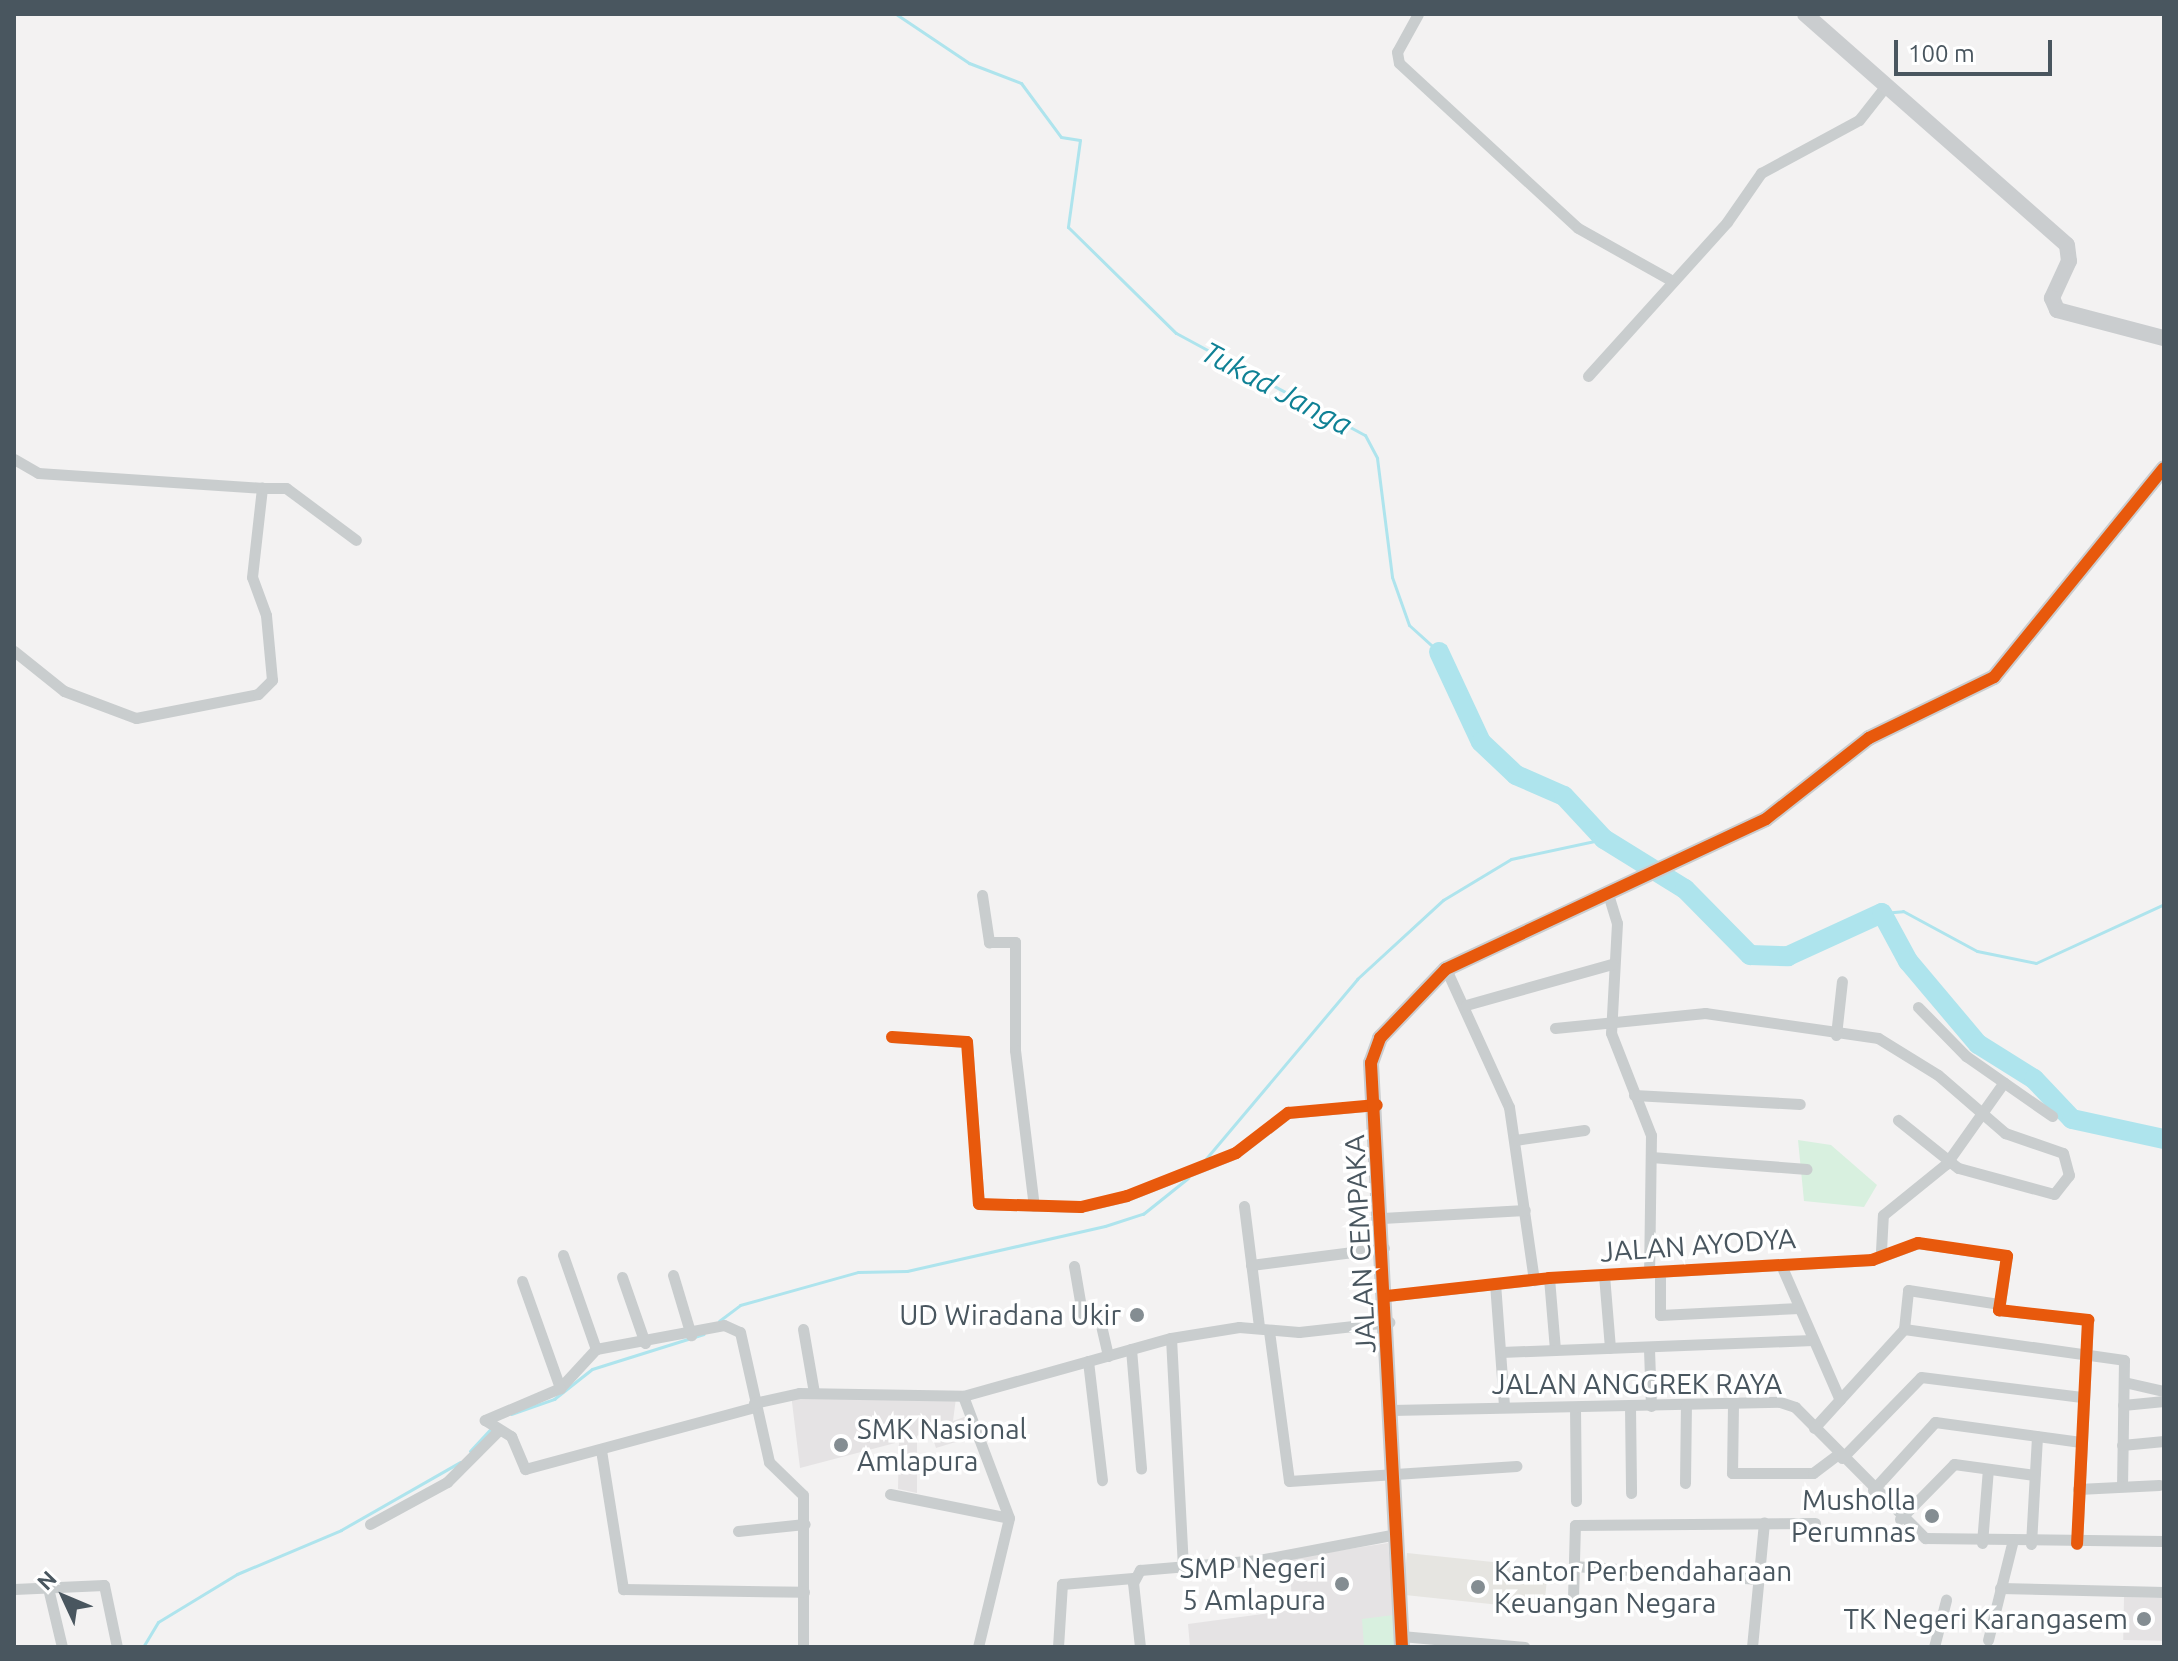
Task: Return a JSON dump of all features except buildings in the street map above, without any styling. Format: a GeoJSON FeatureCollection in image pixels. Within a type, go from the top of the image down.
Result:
{"type":"FeatureCollection","features":[{"type":"Feature","properties":{"kind":"street"},"geometry":{"type":"LineString","coordinates":[[1805,14],[2067,245],[2069,261],[2052,298],[2057,310],[2164,338]]}},
{"type":"Feature","properties":{"kind":"street"},"geometry":{"type":"LineString","coordinates":[[1415,15],[1397,52],[1399,63],[1578,228],[1669,279]]}},
{"type":"Feature","properties":{"kind":"street"},"geometry":{"type":"LineString","coordinates":[[1588,376],[1669,279],[1727,222],[1761,173],[1859,120],[1885,87]]}},
{"type":"Feature","properties":{"kind":"street"},"geometry":{"type":"LineString","coordinates":[[14,459],[38,473],[286,488],[356,540]]}},
{"type":"Feature","properties":{"kind":"street","name":"JALAN CEMPAKA"},"geometry":{"type":"LineString","coordinates":[[1402,1642],[1376,1045],[1446,969],[1789,806],[1869,738],[1994,677],[2164,468]]}},
{"type":"Feature","properties":{"kind":"street"},"geometry":{"type":"LineString","coordinates":[[14,651],[64,691],[136,718],[263,692],[272,680],[268,634],[252,577],[262,488]]}},
{"type":"Feature","properties":{"kind":"street","name":"JALAN AYODYA"},"geometry":{"type":"LineString","coordinates":[[1616,890],[1617,923],[1609,1021],[1651,1135],[1655,1272]]}},
{"type":"Feature","properties":{"kind":"street"},"geometry":{"type":"LineString","coordinates":[[982,895],[989,942],[1015,942],[1015,1050],[1034,1206]]}},
{"type":"Feature","properties":{"kind":"street"},"geometry":{"type":"LineString","coordinates":[[1466,1005],[1612,964]]}},
{"type":"Feature","properties":{"kind":"street"},"geometry":{"type":"LineString","coordinates":[[1446,969],[1466,1005],[1515,1140],[1534,1280]]}},
{"type":"Feature","properties":{"kind":"street"},"geometry":{"type":"LineString","coordinates":[[1836,1035],[1842,981]]}},
{"type":"Feature","properties":{"kind":"street"},"geometry":{"type":"LineString","coordinates":[[1918,1007],[2004,1082],[2052,1116]]}},
{"type":"Feature","properties":{"kind":"street"},"geometry":{"type":"LineString","coordinates":[[1555,1028],[1705,1013],[1891,1043],[2018,1140],[2063,1153],[2064,1187],[2054,1194],[1946,1164],[1898,1120]]}},
{"type":"Feature","properties":{"kind":"street"},"geometry":{"type":"LineString","coordinates":[[892,1037],[967,1042],[979,1204],[1081,1207],[1190,1174],[1236,1153],[1288,1113],[1377,1105]]}},
{"type":"Feature","properties":{"kind":"street"},"geometry":{"type":"LineString","coordinates":[[1881,1251],[1883,1215],[1946,1164],[2004,1082]]}},
{"type":"Feature","properties":{"kind":"street"},"geometry":{"type":"LineString","coordinates":[[1634,1095],[1800,1104]]}},
{"type":"Feature","properties":{"kind":"street"},"geometry":{"type":"LineString","coordinates":[[1515,1140],[1584,1130]]}},
{"type":"Feature","properties":{"kind":"street"},"geometry":{"type":"LineString","coordinates":[[1651,1157],[1807,1169]]}},
{"type":"Feature","properties":{"kind":"street"},"geometry":{"type":"LineString","coordinates":[[1244,1206],[1285,1477],[1294,1483],[1517,1466]]}},
{"type":"Feature","properties":{"kind":"street"},"geometry":{"type":"LineString","coordinates":[[1382,1218],[1525,1210]]}},
{"type":"Feature","properties":{"kind":"street","name":"JALAN AYODYA"},"geometry":{"type":"LineString","coordinates":[[1387,1296],[1549,1278],[1872,1260],[1881,1251],[1918,1243],[2007,1256],[2000,1304]]}},
{"type":"Feature","properties":{"kind":"street"},"geometry":{"type":"LineString","coordinates":[[1251,1265],[1384,1248]]}},
{"type":"Feature","properties":{"kind":"street"},"geometry":{"type":"LineString","coordinates":[[563,1255],[596,1349]]}},
{"type":"Feature","properties":{"kind":"street"},"geometry":{"type":"LineString","coordinates":[[1781,1265],[1840,1400]]}},
{"type":"Feature","properties":{"kind":"street"},"geometry":{"type":"LineString","coordinates":[[1074,1266],[1082,1313],[1100,1321],[1108,1356]]}},
{"type":"Feature","properties":{"kind":"street"},"geometry":{"type":"LineString","coordinates":[[1655,1272],[1660,1315],[1799,1308]]}},
{"type":"Feature","properties":{"kind":"street"},"geometry":{"type":"LineString","coordinates":[[673,1275],[691,1335]]}},
{"type":"Feature","properties":{"kind":"street"},"geometry":{"type":"LineString","coordinates":[[1604,1275],[1610,1348]]}},
{"type":"Feature","properties":{"kind":"street"},"geometry":{"type":"LineString","coordinates":[[622,1277],[645,1343]]}},
{"type":"Feature","properties":{"kind":"street"},"geometry":{"type":"LineString","coordinates":[[1549,1278],[1555,1350]]}},
{"type":"Feature","properties":{"kind":"street"},"geometry":{"type":"LineString","coordinates":[[522,1281],[560,1388]]}},
{"type":"Feature","properties":{"kind":"street"},"geometry":{"type":"LineString","coordinates":[[1495,1283],[1504,1407]]}},
{"type":"Feature","properties":{"kind":"street"},"geometry":{"type":"LineString","coordinates":[[1814,1428],[1904,1329],[1908,1290],[2000,1304],[1999,1310],[2088,1320],[2077,1544]]}},
{"type":"Feature","properties":{"kind":"street"},"geometry":{"type":"LineString","coordinates":[[493,1428],[515,1441],[529,1470],[755,1405],[814,1393],[963,1396],[1171,1338],[1389,1322]]}},
{"type":"Feature","properties":{"kind":"street"},"geometry":{"type":"LineString","coordinates":[[370,1524],[447,1482],[493,1428],[495,1412],[560,1388],[596,1349],[737,1328],[774,1470],[801,1487],[805,1524],[803,1647]]}},
{"type":"Feature","properties":{"kind":"street"},"geometry":{"type":"LineString","coordinates":[[803,1329],[814,1393]]}},
{"type":"Feature","properties":{"kind":"street"},"geometry":{"type":"LineString","coordinates":[[1904,1329],[2124,1360],[2122,1485]]}},
{"type":"Feature","properties":{"kind":"street"},"geometry":{"type":"LineString","coordinates":[[1171,1338],[1183,1569]]}},
{"type":"Feature","properties":{"kind":"street"},"geometry":{"type":"LineString","coordinates":[[1501,1352],[1649,1349],[1813,1340]]}},
{"type":"Feature","properties":{"kind":"street"},"geometry":{"type":"LineString","coordinates":[[1131,1349],[1141,1469]]}},
{"type":"Feature","properties":{"kind":"street"},"geometry":{"type":"LineString","coordinates":[[1649,1349],[1651,1406]]}},
{"type":"Feature","properties":{"kind":"street"},"geometry":{"type":"LineString","coordinates":[[1088,1361],[1102,1480]]}},
{"type":"Feature","properties":{"kind":"street"},"geometry":{"type":"LineString","coordinates":[[1733,1404],[1732,1473],[1813,1473],[1840,1456],[1921,1377],[2082,1397]]}},
{"type":"Feature","properties":{"kind":"street"},"geometry":{"type":"LineString","coordinates":[[2124,1382],[2164,1391]]}},
{"type":"Feature","properties":{"kind":"street"},"geometry":{"type":"LineString","coordinates":[[963,1396],[1009,1518],[978,1647]]}},
{"type":"Feature","properties":{"kind":"street"},"geometry":{"type":"LineString","coordinates":[[2123,1405],[2164,1401]]}},
{"type":"Feature","properties":{"kind":"street","name":"JALAN ANGGREK RAYA"},"geometry":{"type":"LineString","coordinates":[[1391,1410],[1789,1404],[1900,1519],[1925,1538],[2012,1544],[2164,1541]]}},
{"type":"Feature","properties":{"kind":"street"},"geometry":{"type":"LineString","coordinates":[[1685,1483],[1686,1405]]}},
{"type":"Feature","properties":{"kind":"street"},"geometry":{"type":"LineString","coordinates":[[1630,1406],[1631,1493]]}},
{"type":"Feature","properties":{"kind":"street"},"geometry":{"type":"LineString","coordinates":[[1575,1407],[1576,1501]]}},
{"type":"Feature","properties":{"kind":"street"},"geometry":{"type":"LineString","coordinates":[[1873,1490],[1935,1422],[2081,1442]]}},
{"type":"Feature","properties":{"kind":"street"},"geometry":{"type":"LineString","coordinates":[[2031,1544],[2037,1436]]}},
{"type":"Feature","properties":{"kind":"street"},"geometry":{"type":"LineString","coordinates":[[2122,1445],[2164,1441]]}},
{"type":"Feature","properties":{"kind":"street"},"geometry":{"type":"LineString","coordinates":[[601,1450],[623,1589],[804,1592]]}},
{"type":"Feature","properties":{"kind":"street"},"geometry":{"type":"LineString","coordinates":[[1900,1519],[1954,1464],[2034,1475]]}},
{"type":"Feature","properties":{"kind":"street"},"geometry":{"type":"LineString","coordinates":[[1982,1543],[1988,1469]]}},
{"type":"Feature","properties":{"kind":"street"},"geometry":{"type":"LineString","coordinates":[[2078,1489],[2159,1485]]}},
{"type":"Feature","properties":{"kind":"street"},"geometry":{"type":"LineString","coordinates":[[890,1494],[1009,1518]]}},
{"type":"Feature","properties":{"kind":"street"},"geometry":{"type":"LineString","coordinates":[[1752,1647],[1764,1523]]}},
{"type":"Feature","properties":{"kind":"street"},"geometry":{"type":"LineString","coordinates":[[1573,1599],[1575,1525],[1815,1523]]}},
{"type":"Feature","properties":{"kind":"street"},"geometry":{"type":"LineString","coordinates":[[738,1531],[805,1524]]}},
{"type":"Feature","properties":{"kind":"street"},"geometry":{"type":"LineString","coordinates":[[1058,1647],[1062,1584],[1133,1578],[1150,1569],[1183,1569],[1397,1534]]}},
{"type":"Feature","properties":{"kind":"street"},"geometry":{"type":"LineString","coordinates":[[1988,1640],[2012,1544]]}},
{"type":"Feature","properties":{"kind":"street"},"geometry":{"type":"LineString","coordinates":[[1574,1566],[1759,1579]]}},
{"type":"Feature","properties":{"kind":"street"},"geometry":{"type":"LineString","coordinates":[[1133,1578],[1140,1647]]}},
{"type":"Feature","properties":{"kind":"street"},"geometry":{"type":"LineString","coordinates":[[14,1589],[49,1592],[104,1585],[117,1647]]}},
{"type":"Feature","properties":{"kind":"street"},"geometry":{"type":"LineString","coordinates":[[2000,1588],[2164,1592]]}},
{"type":"Feature","properties":{"kind":"street"},"geometry":{"type":"LineString","coordinates":[[49,1592],[62,1647]]}},
{"type":"Feature","properties":{"kind":"street"},"geometry":{"type":"LineString","coordinates":[[1934,1647],[1946,1600]]}},
{"type":"Feature","properties":{"kind":"street"},"geometry":{"type":"LineString","coordinates":[[1402,1642],[1507,1640],[1525,1647]]}},
{"type":"Feature","properties":{"kind":"shaded area","name":"SMK Nasional Amlapura"},"geometry":{"type":"Polygon","coordinates":[[[791,1394],[956,1398],[953,1421],[967,1416],[972,1437],[936,1448],[930,1430],[917,1436],[917,1493],[898,1489],[899,1442],[800,1468],[791,1394]]]}},
{"type":"Feature","properties":{"kind":"shaded area","name":"SMP Negeri 5 Amlapura"},"geometry":{"type":"Polygon","coordinates":[[[1388,1543],[1397,1647],[1190,1647],[1188,1624],[1292,1610],[1290,1558],[1388,1543]]]}},
{"type":"Feature","properties":{"kind":"shaded area","name":"Kantor Perbendaharaan Keuangan Negara"},"geometry":{"type":"Polygon","coordinates":[[[1407,1553],[1548,1568],[1544,1610],[1403,1595],[1407,1553]]]}},
{"type":"Feature","properties":{"kind":"shaded area","name":"TK Negeri Karangasem"},"geometry":{"type":"Polygon","coordinates":[[[2124,1597],[2164,1598],[2163,1641],[2123,1640],[2124,1597]]]}},
{"type":"Feature","properties":{"kind":"green space"},"geometry":{"type":"Polygon","coordinates":[[[1798,1140],[1831,1145],[1877,1185],[1864,1207],[1804,1201],[1798,1140]]]}},
{"type":"Feature","properties":{"kind":"green space"},"geometry":{"type":"Polygon","coordinates":[[[1394,1615],[1397,1647],[1364,1647],[1362,1619],[1394,1615]]]}},
{"type":"Feature","properties":{"kind":"waterway","name":"Tukad Janga"},"geometry":{"type":"LineString","coordinates":[[896,14],[969,63],[1021,83],[1061,137],[1080,140],[1068,227],[1176,333],[1365,435],[1377,458],[1392,577],[1409,625],[1439,652]]}},
{"type":"Feature","properties":{"kind":"waterway","name":"Tukad Janga"},"geometry":{"type":"LineString","coordinates":[[1439,652],[1481,742],[1516,775],[1564,796],[1604,839],[1685,889],[1750,955],[1788,956],[1882,913],[1908,961],[1978,1044],[2034,1079],[2072,1119],[2164,1139]]}},
{"type":"Feature","properties":{"kind":"waterway"},"geometry":{"type":"LineString","coordinates":[[1204,1161],[1357,979],[1443,900],[1511,859],[1604,839]]}},
{"type":"Feature","properties":{"kind":"waterway"},"geometry":{"type":"LineString","coordinates":[[1882,913],[1903,911],[1977,951],[2036,963],[2164,904]]}},
{"type":"Feature","properties":{"kind":"waterway"},"geometry":{"type":"LineString","coordinates":[[719,1321],[740,1305],[858,1272],[907,1271],[1105,1226],[1143,1214],[1188,1178]]}},
{"type":"Feature","properties":{"kind":"waterway"},"geometry":{"type":"LineString","coordinates":[[511,1414],[554,1399],[592,1369],[704,1334]]}},
{"type":"Feature","properties":{"kind":"waterway"},"geometry":{"type":"LineString","coordinates":[[470,1451],[492,1427]]}},
{"type":"Feature","properties":{"kind":"waterway"},"geometry":{"type":"LineString","coordinates":[[143,1647],[158,1622],[237,1574],[341,1530],[460,1462]]}},
{"type":"Feature","properties":{"kind":"cycle path"},"geometry":{"type":"LineString","coordinates":[[1402,1647],[1371,1063],[1380,1038],[1446,969],[1766,819],[1869,738],[1994,677],[2164,468]]}},
{"type":"Feature","properties":{"kind":"cycle path"},"geometry":{"type":"LineString","coordinates":[[892,1037],[967,1042],[979,1204],[1081,1207],[1127,1196],[1236,1153],[1288,1113],[1377,1105]]}},
{"type":"Feature","properties":{"kind":"cycle path"},"geometry":{"type":"LineString","coordinates":[[1387,1296],[1549,1278],[1872,1260],[1918,1243],[2007,1256],[1999,1310],[2088,1320],[2077,1544]]}},
{"type":"Feature","properties":{"kind":"place","name":"UD Wiradana Ukir"},"geometry":{"type":"Point","coordinates":[1137,1315]}},
{"type":"Feature","properties":{"kind":"place","name":"SMK Nasional Amlapura"},"geometry":{"type":"Point","coordinates":[841,1445]}},
{"type":"Feature","properties":{"kind":"place","name":"Musholla Perumnas"},"geometry":{"type":"Point","coordinates":[1932,1516]}},
{"type":"Feature","properties":{"kind":"place","name":"SMP Negeri 5 Amlapura"},"geometry":{"type":"Point","coordinates":[1342,1584]}},
{"type":"Feature","properties":{"kind":"place","name":"Kantor Perbendaharaan Keuangan Negara"},"geometry":{"type":"Point","coordinates":[1478,1587]}},
{"type":"Feature","properties":{"kind":"place","name":"TK Negeri Karangasem"},"geometry":{"type":"Point","coordinates":[2144,1619]}}]}
